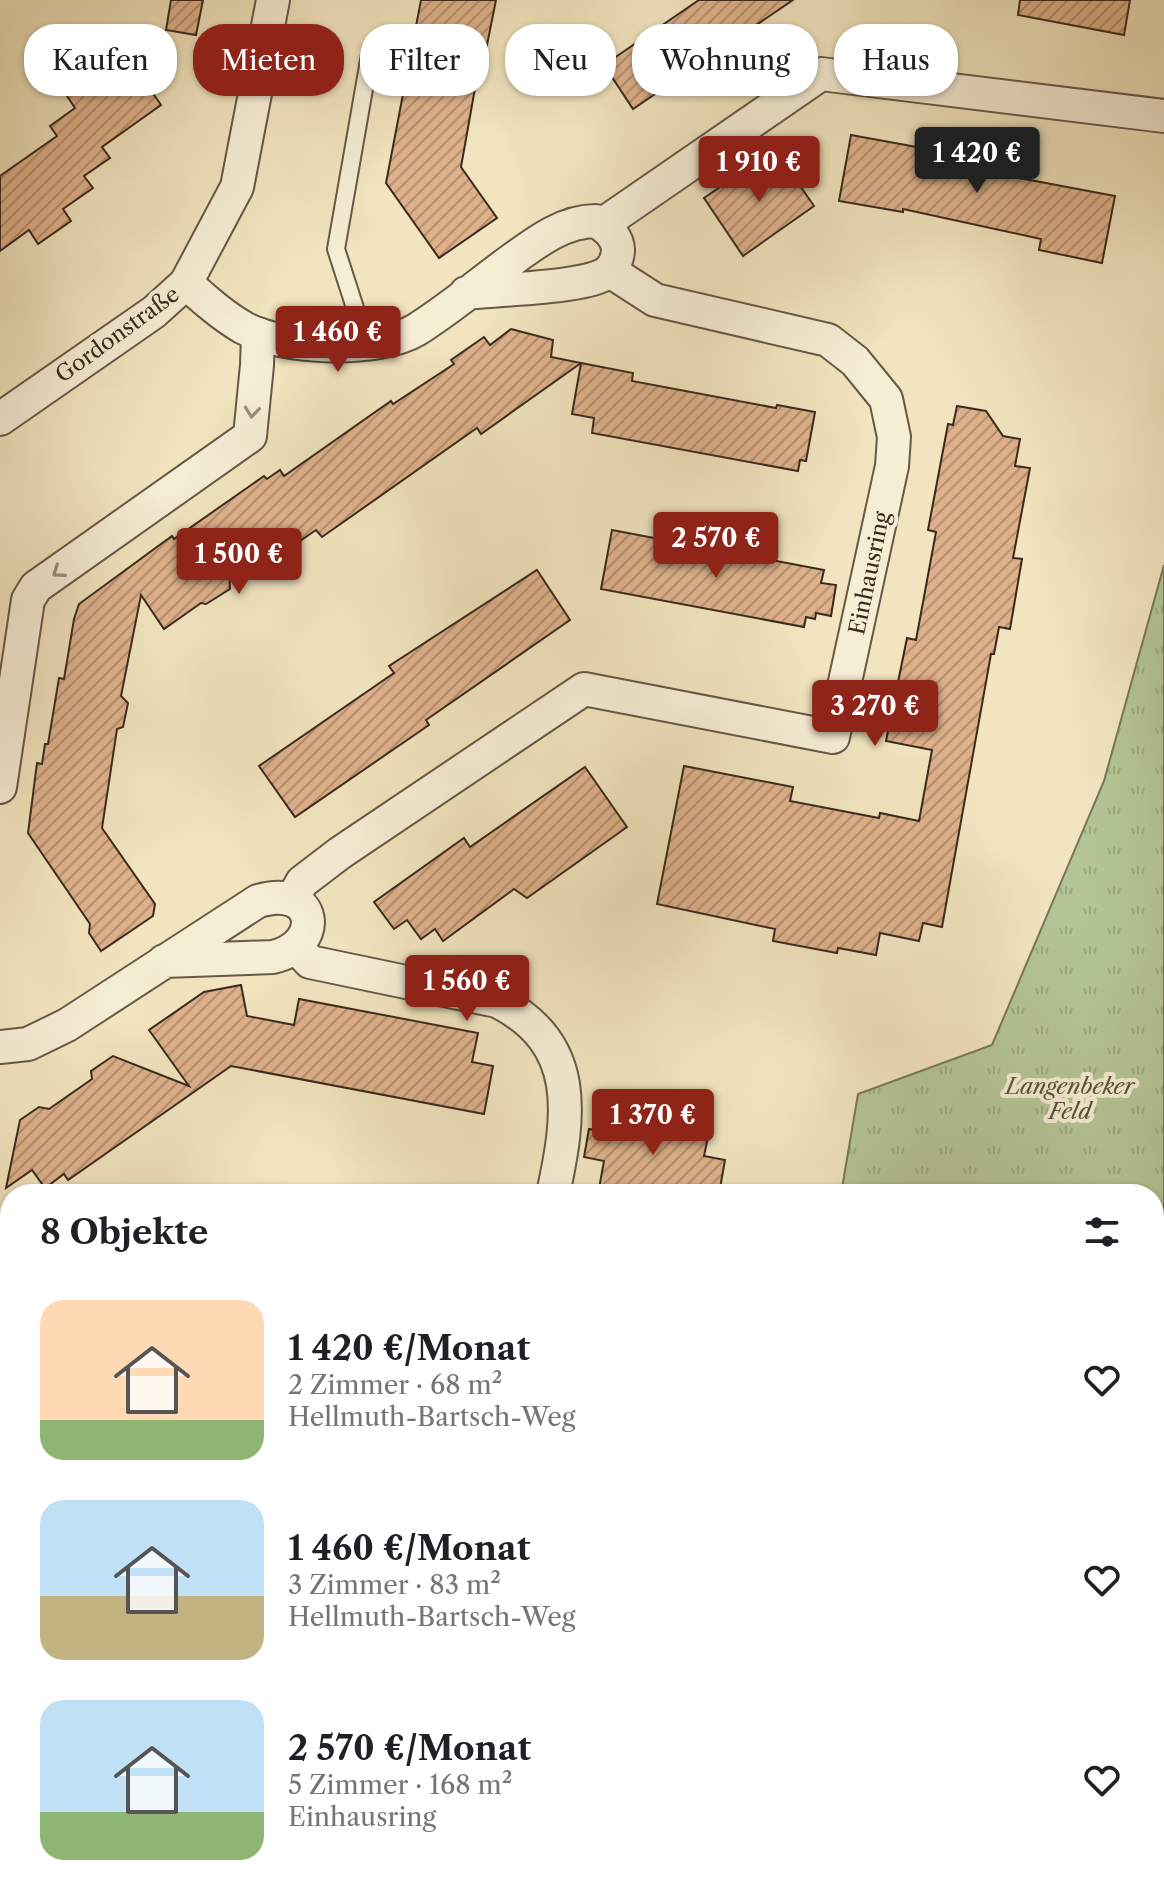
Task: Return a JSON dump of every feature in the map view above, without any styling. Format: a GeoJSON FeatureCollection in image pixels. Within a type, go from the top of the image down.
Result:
{"type":"FeatureCollection","features":[{"type":"Feature","properties":{"kind":"street","name":"Gordonstraße"},"geometry":{"type":"LineString","coordinates":[[0,419],[154,312],[186,283],[237,187],[273,0]]}},
{"type":"Feature","properties":{"kind":"street"},"geometry":{"type":"LineString","coordinates":[[603,224],[821,74],[1164,116]]}},
{"type":"Feature","properties":{"kind":"street"},"geometry":{"type":"LineString","coordinates":[[186,283],[219,311],[258,334],[337,346],[367,345],[392,340],[415,330],[466,293],[548,235],[572,223],[596,221],[603,224],[615,238],[618,249],[616,261],[610,271],[591,279],[466,293]]}},
{"type":"Feature","properties":{"kind":"street","name":"Einhausring"},"geometry":{"type":"LineString","coordinates":[[293,898],[302,882],[340,853],[584,689],[833,737],[892,466],[894,437],[886,399],[855,361],[828,340],[655,300],[610,271]]}},
{"type":"Feature","properties":{"kind":"street"},"geometry":{"type":"LineString","coordinates":[[0,787],[28,600],[36,587],[250,436],[258,334]]}},
{"type":"Feature","properties":{"kind":"street"},"geometry":{"type":"LineString","coordinates":[[0,1047],[42,1039],[164,961],[258,901],[273,897],[293,898],[308,918],[305,936],[297,948],[287,954],[164,961]]}},
{"type":"Feature","properties":{"kind":"street"},"geometry":{"type":"LineString","coordinates":[[297,948],[310,962],[497,1001],[521,1012],[535,1025],[553,1052],[562,1082],[565,1109],[555,1184]]}},
{"type":"Feature","properties":{"kind":"lane"},"geometry":{"type":"LineString","coordinates":[[363,96],[336,249],[367,345]]}},
{"type":"Feature","properties":{"kind":"green space","name":"Langenbeker Feld"},"geometry":{"type":"Polygon","coordinates":[[[1164,565],[1164,1184],[843,1184],[858,1094],[992,1045],[1104,781],[1164,565]]]}},
{"type":"Feature","properties":{"kind":"building"},"geometry":{"type":"Polygon","coordinates":[[[171,0],[203,0],[198,24],[193,24],[193,34],[177,32],[177,24],[167,24],[171,0]]]}},
{"type":"Feature","properties":{"kind":"building"},"geometry":{"type":"Polygon","coordinates":[[[421,0],[496,0],[489,35],[489,24],[416,24],[421,0]]]}},
{"type":"Feature","properties":{"kind":"building"},"geometry":{"type":"Polygon","coordinates":[[[699,0],[793,0],[758,24],[664,24],[699,0]]]}},
{"type":"Feature","properties":{"kind":"building"},"geometry":{"type":"Polygon","coordinates":[[[1020,0],[1130,0],[1124,35],[1018,15],[1020,0]]]}},
{"type":"Feature","properties":{"kind":"building"},"geometry":{"type":"Polygon","coordinates":[[[632,46],[632,96],[652,96],[633,109],[616,83],[616,57],[632,46]]]}},
{"type":"Feature","properties":{"kind":"building"},"geometry":{"type":"Polygon","coordinates":[[[67,96],[155,96],[161,105],[102,147],[110,158],[84,176],[93,188],[63,209],[71,221],[38,244],[29,230],[0,251],[0,176],[57,136],[50,126],[75,108],[67,96]]]}},
{"type":"Feature","properties":{"kind":"building"},"geometry":{"type":"Polygon","coordinates":[[[403,96],[474,96],[461,167],[497,218],[439,258],[386,183],[403,96]]]}},
{"type":"Feature","properties":{"kind":"building"},"geometry":{"type":"Polygon","coordinates":[[[851,135],[955,154],[955,151],[1017,165],[1014,177],[1115,196],[1102,263],[1039,250],[1041,239],[903,209],[903,212],[839,201],[851,135]]]}},
{"type":"Feature","properties":{"kind":"building"},"geometry":{"type":"Polygon","coordinates":[[[780,157],[814,206],[743,256],[704,198],[757,162],[761,169],[780,157]]]}},
{"type":"Feature","properties":{"kind":"building"},"geometry":{"type":"Polygon","coordinates":[[[511,329],[553,340],[551,357],[581,363],[481,434],[477,428],[322,537],[316,530],[255,572],[229,565],[230,589],[206,604],[201,603],[164,629],[141,595],[121,696],[128,703],[123,727],[117,729],[102,828],[155,904],[153,916],[101,951],[89,933],[90,924],[28,833],[37,763],[42,764],[45,744],[48,744],[59,678],[64,679],[79,604],[172,536],[174,539],[264,476],[267,479],[280,470],[284,476],[391,401],[393,404],[454,364],[451,360],[484,337],[490,345],[511,329]]]}},
{"type":"Feature","properties":{"kind":"building"},"geometry":{"type":"Polygon","coordinates":[[[581,363],[633,373],[632,381],[776,408],[777,405],[815,412],[806,461],[800,460],[798,471],[592,433],[594,418],[572,414],[581,363]]]}},
{"type":"Feature","properties":{"kind":"building"},"geometry":{"type":"Polygon","coordinates":[[[957,406],[986,411],[1003,436],[1020,439],[1015,466],[1030,468],[1013,558],[1022,559],[1010,629],[999,627],[994,654],[991,654],[942,927],[923,923],[919,941],[880,933],[876,955],[838,948],[837,953],[773,941],[775,929],[657,904],[684,766],[793,787],[790,801],[879,818],[880,813],[919,821],[932,750],[886,741],[907,638],[916,640],[936,532],[928,530],[948,424],[953,425],[957,406]]]}},
{"type":"Feature","properties":{"kind":"building"},"geometry":{"type":"Polygon","coordinates":[[[612,530],[824,570],[821,583],[836,585],[831,616],[816,613],[815,619],[806,617],[804,627],[601,589],[612,530]]]}},
{"type":"Feature","properties":{"kind":"building"},"geometry":{"type":"Polygon","coordinates":[[[537,570],[570,620],[426,720],[429,725],[295,817],[259,766],[394,673],[389,666],[537,570]]]}},
{"type":"Feature","properties":{"kind":"building"},"geometry":{"type":"Polygon","coordinates":[[[585,767],[627,827],[527,898],[514,889],[443,941],[435,929],[421,939],[407,920],[394,929],[374,902],[464,838],[470,847],[585,767]]]}},
{"type":"Feature","properties":{"kind":"building"},"geometry":{"type":"Polygon","coordinates":[[[241,985],[247,1016],[294,1025],[299,999],[478,1033],[472,1062],[493,1066],[484,1114],[231,1066],[68,1180],[64,1174],[50,1184],[42,1184],[32,1170],[12,1184],[7,1184],[20,1120],[39,1107],[49,1109],[92,1079],[91,1071],[113,1056],[189,1086],[149,1030],[204,992],[241,985]]]}},
{"type":"Feature","properties":{"kind":"building"},"geometry":{"type":"Polygon","coordinates":[[[621,1104],[666,1112],[662,1128],[708,1137],[704,1156],[725,1160],[721,1184],[600,1184],[604,1161],[584,1157],[589,1129],[615,1134],[621,1104]]]}}]}
